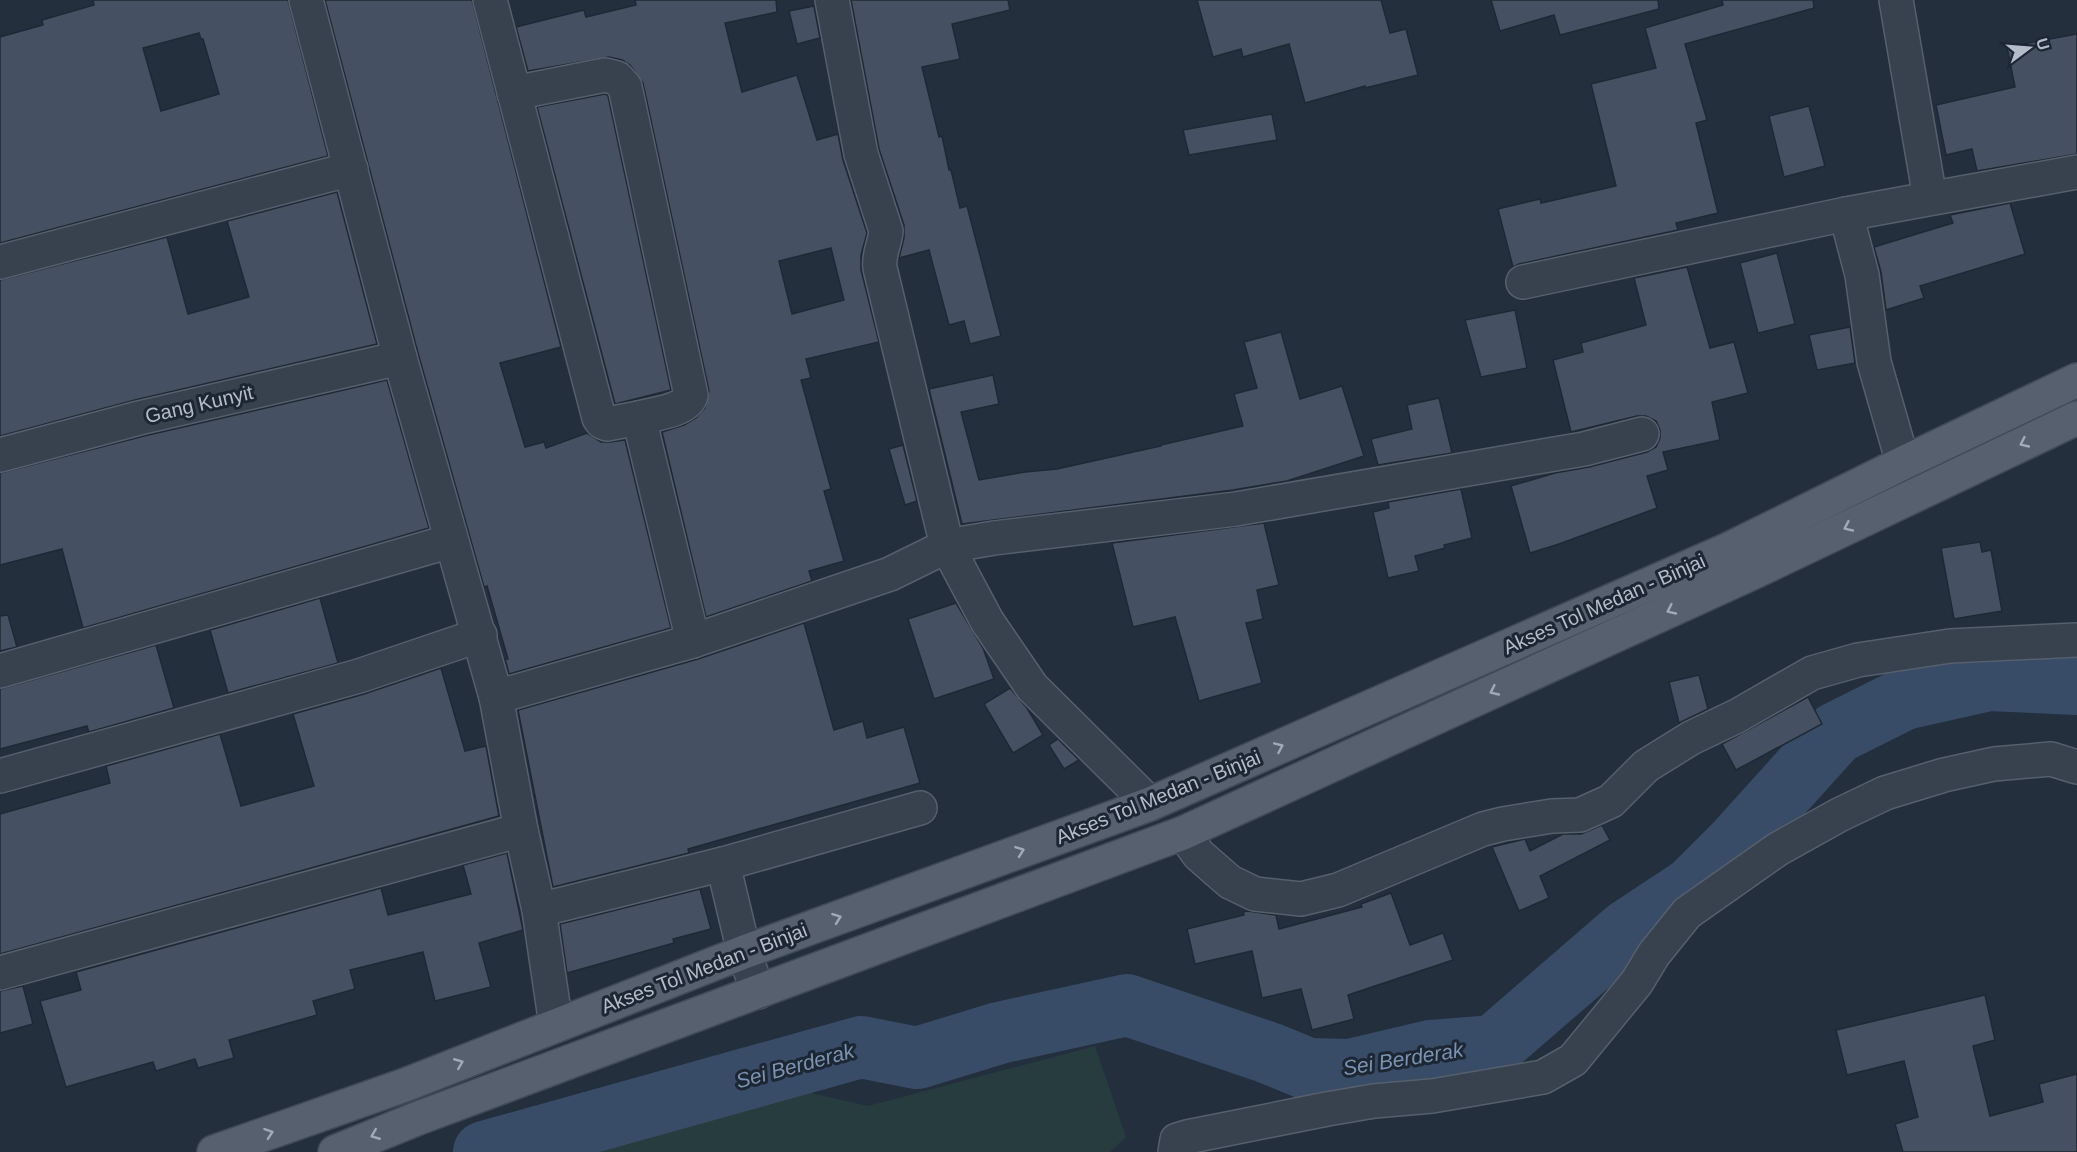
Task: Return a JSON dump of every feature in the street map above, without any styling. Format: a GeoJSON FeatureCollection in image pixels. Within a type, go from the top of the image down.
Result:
{"type":"FeatureCollection","features":[{"type":"Feature","properties":{"kind":"main road","name":"Akses Tol Medan - Binjai"},"geometry":{"type":"LineString","coordinates":[[214,1152],[405,1085],[744,952],[1150,804],[1730,549],[2077,380]]}},
{"type":"Feature","properties":{"kind":"main road","name":"Akses Tol Medan - Binjai"},"geometry":{"type":"LineString","coordinates":[[335,1152],[416,1119],[1183,833],[1739,579],[2077,418]]}},
{"type":"Feature","properties":{"kind":"street"},"geometry":{"type":"LineString","coordinates":[[306,0],[400,358],[496,697],[521,830],[539,910],[556,1025]]}},
{"type":"Feature","properties":{"kind":"street"},"geometry":{"type":"LineString","coordinates":[[490,0],[514,93],[599,418],[607,424],[684,406],[691,394],[625,87],[617,78],[605,75],[514,93]]}},
{"type":"Feature","properties":{"kind":"street"},"geometry":{"type":"LineString","coordinates":[[832,0],[861,154],[886,231],[885,242],[879,255],[880,268],[947,546],[987,621],[1032,687],[1150,804]]}},
{"type":"Feature","properties":{"kind":"street"},"geometry":{"type":"LineString","coordinates":[[1896,0],[1930,198]]}},
{"type":"Feature","properties":{"kind":"street"},"geometry":{"type":"LineString","coordinates":[[0,262],[351,169]]}},
{"type":"Feature","properties":{"kind":"street"},"geometry":{"type":"LineString","coordinates":[[1522,282],[1846,214],[2077,172]]}},
{"type":"Feature","properties":{"kind":"street"},"geometry":{"type":"LineString","coordinates":[[1846,214],[1862,275],[1874,362],[1903,463]]}},
{"type":"Feature","properties":{"kind":"street","name":"Gang Kunyit"},"geometry":{"type":"LineString","coordinates":[[0,456],[140,418],[400,358]]}},
{"type":"Feature","properties":{"kind":"street"},"geometry":{"type":"LineString","coordinates":[[639,418],[693,641]]}},
{"type":"Feature","properties":{"kind":"street"},"geometry":{"type":"LineString","coordinates":[[496,697],[693,641],[890,574],[947,546],[994,538],[1236,509],[1584,449],[1642,434]]}},
{"type":"Feature","properties":{"kind":"street"},"geometry":{"type":"LineString","coordinates":[[0,671],[451,541]]}},
{"type":"Feature","properties":{"kind":"street"},"geometry":{"type":"LineString","coordinates":[[0,776],[359,676],[480,635]]}},
{"type":"Feature","properties":{"kind":"street"},"geometry":{"type":"LineString","coordinates":[[1183,833],[1198,855],[1230,882],[1255,894],[1301,899],[1338,890],[1483,829],[1552,816],[1580,814],[1611,801],[1646,766],[1691,738],[1737,716],[1812,673],[1858,660],[1950,646],[2077,640]]}},
{"type":"Feature","properties":{"kind":"street"},"geometry":{"type":"LineString","coordinates":[[1174,1151],[1177,1140],[1187,1137],[1374,1101],[1432,1096],[1543,1077],[1573,1060],[1637,982],[1654,954],[1687,913],[1778,849],[1839,815],[1885,793],[1944,775],[1994,764],[2051,759],[2077,766]]}},
{"type":"Feature","properties":{"kind":"street"},"geometry":{"type":"LineString","coordinates":[[539,910],[723,864],[920,808]]}},
{"type":"Feature","properties":{"kind":"street"},"geometry":{"type":"LineString","coordinates":[[0,973],[521,830]]}},
{"type":"Feature","properties":{"kind":"street"},"geometry":{"type":"LineString","coordinates":[[723,864],[744,952],[758,992]]}},
{"type":"Feature","properties":{"kind":"green space"},"geometry":{"type":"Polygon","coordinates":[[[1095,1046],[1126,1137],[1110,1152],[563,1152],[798,1090],[868,1106],[1095,1046]]]}},
{"type":"Feature","properties":{"kind":"building"},"geometry":{"type":"Polygon","coordinates":[[[93,0],[288,0],[328,156],[0,243],[0,37],[43,25],[42,20],[94,5],[93,0]],[[199,33],[143,48],[161,111],[219,94],[203,39],[199,33]]]}},
{"type":"Feature","properties":{"kind":"building"},"geometry":{"type":"Polygon","coordinates":[[[325,0],[472,0],[561,347],[500,363],[525,447],[544,442],[546,448],[587,433],[601,442],[625,440],[671,628],[509,674],[505,659],[508,659],[487,586],[484,587],[418,353],[325,0]]]}},
{"type":"Feature","properties":{"kind":"building"},"geometry":{"type":"Polygon","coordinates":[[[635,0],[776,0],[777,12],[725,23],[742,92],[797,75],[817,140],[838,134],[843,160],[867,233],[861,255],[861,270],[879,342],[806,359],[811,378],[801,380],[831,489],[824,491],[844,561],[809,571],[812,581],[706,617],[662,432],[684,425],[696,418],[705,408],[709,391],[643,83],[630,65],[622,60],[609,57],[528,71],[516,27],[584,10],[586,17],[636,5],[635,0]],[[831,248],[779,261],[792,314],[844,300],[831,248]]]}},
{"type":"Feature","properties":{"kind":"building"},"geometry":{"type":"Polygon","coordinates":[[[851,0],[1008,0],[1010,10],[952,24],[960,59],[922,67],[939,137],[942,136],[960,208],[967,206],[1001,336],[970,344],[964,321],[949,325],[929,250],[899,258],[904,238],[904,225],[879,149],[851,0]]]}},
{"type":"Feature","properties":{"kind":"building"},"geometry":{"type":"Polygon","coordinates":[[[1197,0],[1381,0],[1390,33],[1406,29],[1418,75],[1365,88],[1365,86],[1305,103],[1289,44],[1243,57],[1241,49],[1213,57],[1197,0]]]}},
{"type":"Feature","properties":{"kind":"building"},"geometry":{"type":"Polygon","coordinates":[[[1491,0],[1658,0],[1659,9],[1560,35],[1554,15],[1500,31],[1491,0]]]}},
{"type":"Feature","properties":{"kind":"building"},"geometry":{"type":"Polygon","coordinates":[[[1722,0],[1813,0],[1814,8],[1685,44],[1707,120],[1696,123],[1718,213],[1676,223],[1678,230],[1513,267],[1498,209],[1540,199],[1541,203],[1616,186],[1591,84],[1656,68],[1645,28],[1723,5],[1722,0]]]}},
{"type":"Feature","properties":{"kind":"building"},"geometry":{"type":"Polygon","coordinates":[[[814,6],[820,38],[797,44],[789,11],[814,6]]]}},
{"type":"Feature","properties":{"kind":"building"},"geometry":{"type":"Polygon","coordinates":[[[2077,34],[2077,154],[1977,171],[1972,149],[1946,155],[1936,105],[2015,87],[2007,47],[2077,34]]]}},
{"type":"Feature","properties":{"kind":"building"},"geometry":{"type":"Polygon","coordinates":[[[605,94],[608,96],[671,390],[615,404],[537,107],[605,94]]]}},
{"type":"Feature","properties":{"kind":"building"},"geometry":{"type":"Polygon","coordinates":[[[1809,106],[1825,166],[1784,177],[1769,116],[1809,106]]]}},
{"type":"Feature","properties":{"kind":"building"},"geometry":{"type":"Polygon","coordinates":[[[1272,114],[1277,140],[1189,155],[1183,130],[1272,114]]]}},
{"type":"Feature","properties":{"kind":"building"},"geometry":{"type":"Polygon","coordinates":[[[337,192],[377,344],[135,400],[0,436],[0,280],[167,237],[188,314],[249,297],[227,221],[337,192]]]}},
{"type":"Feature","properties":{"kind":"building"},"geometry":{"type":"Polygon","coordinates":[[[2010,203],[2025,254],[1920,286],[1924,298],[1886,310],[1881,272],[1874,247],[1953,223],[1950,215],[2010,203]]]}},
{"type":"Feature","properties":{"kind":"building"},"geometry":{"type":"Polygon","coordinates":[[[1777,253],[1795,324],[1758,333],[1740,263],[1777,253]]]}},
{"type":"Feature","properties":{"kind":"building"},"geometry":{"type":"Polygon","coordinates":[[[1687,267],[1710,348],[1734,342],[1748,393],[1712,402],[1720,440],[1663,452],[1668,470],[1647,476],[1657,508],[1530,553],[1511,486],[1555,473],[1647,452],[1656,447],[1660,438],[1660,430],[1656,421],[1646,416],[1637,416],[1571,432],[1553,360],[1583,352],[1581,343],[1646,325],[1634,278],[1687,267]]]}},
{"type":"Feature","properties":{"kind":"building"},"geometry":{"type":"Polygon","coordinates":[[[1515,310],[1527,368],[1481,377],[1465,320],[1515,310]]]}},
{"type":"Feature","properties":{"kind":"building"},"geometry":{"type":"Polygon","coordinates":[[[1850,327],[1855,363],[1817,370],[1809,335],[1850,327]]]}},
{"type":"Feature","properties":{"kind":"building"},"geometry":{"type":"Polygon","coordinates":[[[1281,332],[1300,399],[1342,386],[1364,456],[1287,481],[1233,490],[962,524],[929,389],[993,375],[999,404],[961,412],[979,480],[1057,469],[1243,426],[1234,394],[1257,388],[1244,342],[1281,332]]]}},
{"type":"Feature","properties":{"kind":"building"},"geometry":{"type":"Polygon","coordinates":[[[387,380],[429,528],[83,628],[62,549],[0,565],[0,473],[144,436],[387,380]]]}},
{"type":"Feature","properties":{"kind":"building"},"geometry":{"type":"Polygon","coordinates":[[[1439,398],[1452,453],[1378,465],[1371,439],[1412,429],[1407,405],[1439,398]]]}},
{"type":"Feature","properties":{"kind":"building"},"geometry":{"type":"Polygon","coordinates":[[[903,445],[917,501],[905,505],[889,449],[903,445]]]}},
{"type":"Feature","properties":{"kind":"building"},"geometry":{"type":"Polygon","coordinates":[[[1461,489],[1472,538],[1415,556],[1419,571],[1388,578],[1373,512],[1389,508],[1388,502],[1461,489]]]}},
{"type":"Feature","properties":{"kind":"building"},"geometry":{"type":"Polygon","coordinates":[[[1264,523],[1279,585],[1257,590],[1263,619],[1246,623],[1262,683],[1199,701],[1175,617],[1133,627],[1112,543],[1264,523]]]}},
{"type":"Feature","properties":{"kind":"building"},"geometry":{"type":"Polygon","coordinates":[[[1980,542],[1982,552],[1991,550],[2002,611],[1954,619],[1941,548],[1980,542]]]}},
{"type":"Feature","properties":{"kind":"building"},"geometry":{"type":"Polygon","coordinates":[[[320,598],[338,663],[228,693],[210,630],[320,598]]]}},
{"type":"Feature","properties":{"kind":"building"},"geometry":{"type":"Polygon","coordinates":[[[956,603],[983,648],[994,679],[934,699],[908,619],[956,603]]]}},
{"type":"Feature","properties":{"kind":"building"},"geometry":{"type":"Polygon","coordinates":[[[8,615],[17,647],[0,651],[0,616],[8,615]]]}},
{"type":"Feature","properties":{"kind":"building"},"geometry":{"type":"Polygon","coordinates":[[[804,623],[834,730],[863,721],[867,738],[904,727],[920,783],[688,849],[689,853],[553,887],[518,710],[698,659],[804,623]]]}},
{"type":"Feature","properties":{"kind":"building"},"geometry":{"type":"Polygon","coordinates":[[[156,645],[174,708],[89,732],[87,726],[0,749],[0,689],[156,645]]]}},
{"type":"Feature","properties":{"kind":"building"},"geometry":{"type":"Polygon","coordinates":[[[441,668],[465,751],[486,746],[499,816],[0,954],[0,814],[110,783],[106,766],[220,734],[241,806],[314,786],[293,714],[364,694],[441,668]]]}},
{"type":"Feature","properties":{"kind":"building"},"geometry":{"type":"Polygon","coordinates":[[[1699,675],[1708,709],[1679,723],[1669,682],[1699,675]]]}},
{"type":"Feature","properties":{"kind":"building"},"geometry":{"type":"Polygon","coordinates":[[[1010,688],[1027,708],[1043,735],[1013,753],[984,704],[1010,688]]]}},
{"type":"Feature","properties":{"kind":"building"},"geometry":{"type":"Polygon","coordinates":[[[1808,697],[1822,724],[1736,770],[1722,744],[1808,697]]]}},
{"type":"Feature","properties":{"kind":"building"},"geometry":{"type":"Polygon","coordinates":[[[1058,739],[1079,760],[1064,769],[1049,745],[1058,739]]]}},
{"type":"Feature","properties":{"kind":"building"},"geometry":{"type":"Polygon","coordinates":[[[1602,825],[1610,840],[1540,876],[1549,898],[1519,911],[1492,847],[1525,839],[1530,851],[1563,834],[1581,834],[1602,825]]]}},
{"type":"Feature","properties":{"kind":"building"},"geometry":{"type":"Polygon","coordinates":[[[507,853],[523,930],[479,943],[491,987],[435,1001],[423,952],[350,970],[355,989],[313,1001],[317,1015],[229,1040],[234,1058],[198,1068],[195,1059],[156,1071],[153,1062],[66,1087],[40,1001],[81,990],[76,972],[381,888],[388,915],[471,894],[463,865],[507,853]]]}},
{"type":"Feature","properties":{"kind":"building"},"geometry":{"type":"Polygon","coordinates":[[[700,889],[711,929],[673,939],[674,943],[567,973],[560,924],[700,889]]]}},
{"type":"Feature","properties":{"kind":"building"},"geometry":{"type":"Polygon","coordinates":[[[1391,893],[1410,945],[1443,933],[1453,960],[1348,995],[1354,1019],[1312,1030],[1301,989],[1262,998],[1252,951],[1195,964],[1187,929],[1244,915],[1243,912],[1248,911],[1276,915],[1279,929],[1362,907],[1361,904],[1391,893]]]}},
{"type":"Feature","properties":{"kind":"building"},"geometry":{"type":"Polygon","coordinates":[[[23,986],[33,1024],[0,1033],[0,991],[23,986]]]}},
{"type":"Feature","properties":{"kind":"building"},"geometry":{"type":"Polygon","coordinates":[[[1985,995],[1995,1040],[1973,1046],[1990,1116],[2043,1102],[2039,1084],[2077,1074],[2077,1152],[1903,1152],[1895,1124],[1918,1117],[1904,1061],[1847,1075],[1836,1030],[1985,995]]]}},
{"type":"Feature","properties":{"kind":"waterway","name":"Sei Berderak"},"geometry":{"type":"LineString","coordinates":[[484,1152],[861,1047],[917,1058],[999,1033],[1127,1005],[1269,1053],[1308,1069],[1350,1070],[1431,1051],[1494,1046],[1628,930],[1693,887],[1735,845],[1836,733],[1904,699],[1989,680],[2077,684]]}}]}
